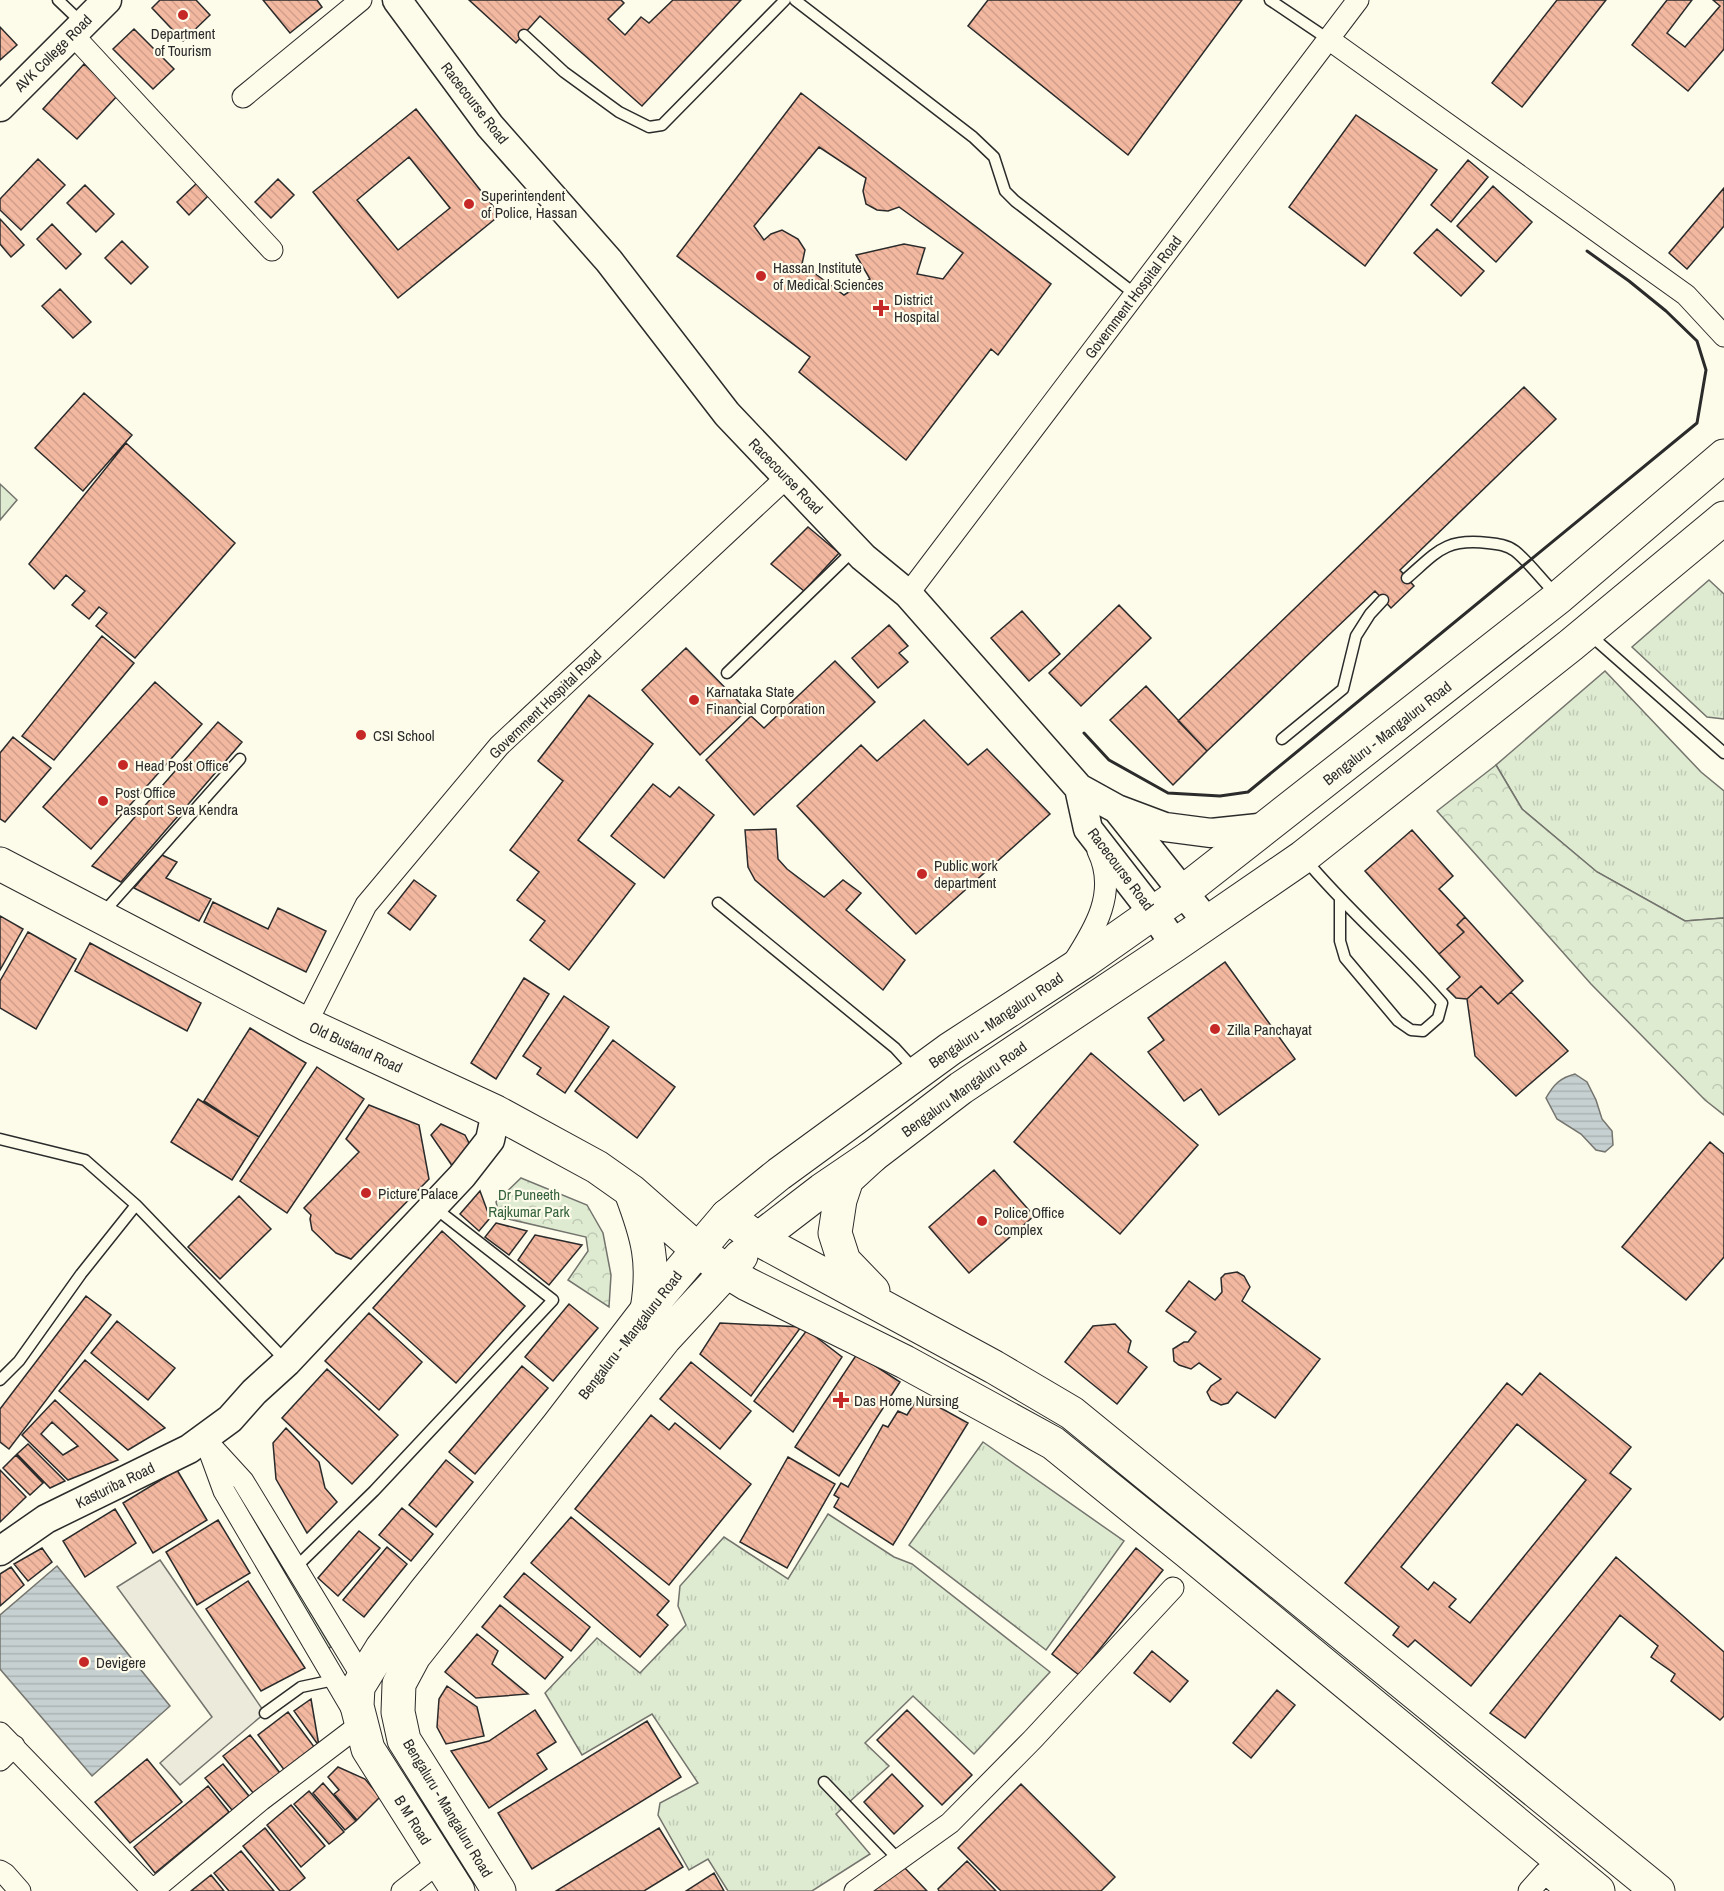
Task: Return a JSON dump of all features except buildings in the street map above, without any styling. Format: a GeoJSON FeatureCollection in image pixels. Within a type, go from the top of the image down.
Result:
{"type":"FeatureCollection","features":[{"type":"Feature","properties":{"kind":"main road","name":"Bengaluru - Mangaluru Road"},"geometry":{"type":"LineString","coordinates":[[348,1679],[382,1648],[647,1310],[727,1216],[779,1174],[950,1049],[1067,973],[1183,892],[1551,604],[1724,456]]}},
{"type":"Feature","properties":{"kind":"main road"},"geometry":{"type":"LineString","coordinates":[[1175,945],[1303,857],[1579,638],[1724,518]]}},
{"type":"Feature","properties":{"kind":"main road"},"geometry":{"type":"LineString","coordinates":[[1551,604],[1579,638]]}},
{"type":"Feature","properties":{"kind":"main road","name":"Old Bustand Road"},"geometry":{"type":"LineString","coordinates":[[0,865],[306,1024],[496,1112],[597,1167],[631,1191],[698,1250],[726,1271],[905,1362],[1053,1443],[1208,1568],[1598,1891]]}},
{"type":"Feature","properties":{"kind":"main road","name":"Bengaluru Mangaluru Road"},"geometry":{"type":"LineString","coordinates":[[758,1239],[961,1088],[1175,945]]}},
{"type":"Feature","properties":{"kind":"main road"},"geometry":{"type":"LineString","coordinates":[[872,1156],[847,1179],[840,1200],[835,1233],[844,1261],[853,1272],[906,1319]]}},
{"type":"Feature","properties":{"kind":"main road"},"geometry":{"type":"LineString","coordinates":[[631,1191],[646,1233],[650,1259],[651,1285],[647,1310]]}},
{"type":"Feature","properties":{"kind":"main road"},"geometry":{"type":"LineString","coordinates":[[727,1216],[758,1239],[994,1367],[1072,1413],[1658,1891]]}},
{"type":"Feature","properties":{"kind":"main road","name":"Bengaluru - Mangaluru Road"},"geometry":{"type":"LineString","coordinates":[[499,1891],[404,1740],[398,1712],[399,1684],[414,1656],[665,1338],[758,1239]]}},
{"type":"Feature","properties":{"kind":"main road"},"geometry":{"type":"LineString","coordinates":[[348,1679],[358,1687],[357,1706],[364,1737],[398,1712]]}},
{"type":"Feature","properties":{"kind":"main road","name":"B M Road"},"geometry":{"type":"LineString","coordinates":[[364,1737],[458,1891]]}},
{"type":"Feature","properties":{"kind":"street","name":"AVK College Road"},"geometry":{"type":"LineString","coordinates":[[0,107],[107,0]]}},
{"type":"Feature","properties":{"kind":"street"},"geometry":{"type":"LineString","coordinates":[[243,97],[361,0]]}},
{"type":"Feature","properties":{"kind":"street","name":"Racecourse Road"},"geometry":{"type":"LineString","coordinates":[[397,0],[490,126],[609,261],[727,414],[855,549],[908,594],[1080,788],[1088,829],[1175,945]]}},
{"type":"Feature","properties":{"kind":"street","name":"Government Hospital Road"},"geometry":{"type":"LineString","coordinates":[[908,594],[1135,294],[1331,41],[1358,0]]}},
{"type":"Feature","properties":{"kind":"street"},"geometry":{"type":"LineString","coordinates":[[77,28],[272,250]]}},
{"type":"Feature","properties":{"kind":"street"},"geometry":{"type":"LineString","coordinates":[[1331,41],[1686,295],[1724,336]]}},
{"type":"Feature","properties":{"kind":"street","name":"Government Hospital Road"},"geometry":{"type":"LineString","coordinates":[[306,1024],[366,904],[499,746],[788,477]]}},
{"type":"Feature","properties":{"kind":"street"},"geometry":{"type":"LineString","coordinates":[[1080,788],[1117,809],[1165,827],[1212,833],[1268,827]]}},
{"type":"Feature","properties":{"kind":"street"},"geometry":{"type":"LineString","coordinates":[[1117,809],[1207,922]]}},
{"type":"Feature","properties":{"kind":"street"},"geometry":{"type":"LineString","coordinates":[[1067,973],[1097,922],[1107,876],[1088,829]]}},
{"type":"Feature","properties":{"kind":"street","name":"Kasturiba Road"},"geometry":{"type":"LineString","coordinates":[[0,1551],[46,1519],[189,1449],[230,1419],[254,1392],[287,1362],[462,1176],[490,1140],[496,1112]]}},
{"type":"Feature","properties":{"kind":"street"},"geometry":{"type":"LineString","coordinates":[[205,1439],[243,1481],[295,1568],[348,1679]]}},
{"type":"Feature","properties":{"kind":"street"},"geometry":{"type":"LineString","coordinates":[[205,1439],[224,1491],[348,1679]]}},
{"type":"Feature","properties":{"kind":"street"},"geometry":{"type":"LineString","coordinates":[[855,1891],[950,1823],[1033,1740],[1173,1588]]}},
{"type":"Feature","properties":{"kind":"street"},"geometry":{"type":"LineString","coordinates":[[5,1746],[153,1891],[261,1800],[364,1737]]}},
{"type":"Feature","properties":{"kind":"street"},"geometry":{"type":"LineString","coordinates":[[402,1891],[439,1862]]}},
{"type":"Feature","properties":{"kind":"street"},"geometry":{"type":"LineString","coordinates":[[0,1871],[20,1891]]}},
{"type":"Feature","properties":{"kind":"street"},"geometry":{"type":"LineString","coordinates":[[1529,1891],[1545,1874],[1566,1891]]}},
{"type":"Feature","properties":{"kind":"lane"},"geometry":{"type":"LineString","coordinates":[[58,0],[77,28]]}},
{"type":"Feature","properties":{"kind":"lane"},"geometry":{"type":"LineString","coordinates":[[524,34],[573,78],[619,112],[649,128],[662,125],[785,0]]}},
{"type":"Feature","properties":{"kind":"lane"},"geometry":{"type":"LineString","coordinates":[[795,0],[973,136],[994,157],[1005,191],[1015,201],[1135,294]]}},
{"type":"Feature","properties":{"kind":"lane"},"geometry":{"type":"LineString","coordinates":[[1270,0],[1331,41]]}},
{"type":"Feature","properties":{"kind":"lane"},"geometry":{"type":"LineString","coordinates":[[1407,578],[1441,548],[1461,542],[1495,543],[1515,551],[1551,604]]}},
{"type":"Feature","properties":{"kind":"lane"},"geometry":{"type":"LineString","coordinates":[[727,673],[855,549]]}},
{"type":"Feature","properties":{"kind":"lane"},"geometry":{"type":"LineString","coordinates":[[1282,740],[1343,689],[1351,652],[1360,627],[1383,600]]}},
{"type":"Feature","properties":{"kind":"lane"},"geometry":{"type":"LineString","coordinates":[[1579,638],[1724,753]]}},
{"type":"Feature","properties":{"kind":"lane"},"geometry":{"type":"LineString","coordinates":[[100,916],[240,759]]}},
{"type":"Feature","properties":{"kind":"lane"},"geometry":{"type":"LineString","coordinates":[[1303,857],[1340,899],[1442,1003],[1438,1018],[1424,1031],[1411,1030],[1398,1021],[1345,958],[1340,941],[1340,899]]}},
{"type":"Feature","properties":{"kind":"lane"},"geometry":{"type":"LineString","coordinates":[[718,903],[895,1047],[918,1073]]}},
{"type":"Feature","properties":{"kind":"lane"},"geometry":{"type":"LineString","coordinates":[[0,1139],[85,1160],[136,1206],[287,1362]]}},
{"type":"Feature","properties":{"kind":"lane"},"geometry":{"type":"LineString","coordinates":[[0,1380],[19,1361],[81,1274],[136,1206]]}},
{"type":"Feature","properties":{"kind":"lane"},"geometry":{"type":"LineString","coordinates":[[295,1568],[374,1491],[553,1300],[434,1207]]}},
{"type":"Feature","properties":{"kind":"lane"},"geometry":{"type":"LineString","coordinates":[[265,1713],[301,1688],[348,1679]]}},
{"type":"Feature","properties":{"kind":"lane"},"geometry":{"type":"LineString","coordinates":[[824,1782],[898,1859]]}},
{"type":"Feature","properties":{"kind":"green space"},"geometry":{"type":"Polygon","coordinates":[[[0,484],[17,500],[0,520],[0,484]]]}},
{"type":"Feature","properties":{"kind":"green space"},"geometry":{"type":"Polygon","coordinates":[[[1709,580],[1724,594],[1724,719],[1707,717],[1632,647],[1709,580]]]}},
{"type":"Feature","properties":{"kind":"green space"},"geometry":{"type":"Polygon","coordinates":[[[1605,671],[1701,772],[1724,791],[1724,918],[1685,921],[1597,872],[1522,809],[1496,765],[1605,671]]]}},
{"type":"Feature","properties":{"kind":"green space"},"geometry":{"type":"Polygon","coordinates":[[[1496,765],[1522,809],[1597,872],[1685,921],[1724,918],[1724,1115],[1705,1100],[1591,984],[1437,811],[1496,765]]]}},
{"type":"Feature","properties":{"kind":"green space","name":"Dr Puneeth Rajkumar Park"},"geometry":{"type":"Polygon","coordinates":[[[521,1178],[587,1205],[603,1233],[611,1275],[609,1307],[568,1280],[588,1251],[586,1237],[500,1217],[496,1202],[521,1178]]]}},
{"type":"Feature","properties":{"kind":"green space"},"geometry":{"type":"Polygon","coordinates":[[[983,1442],[1124,1541],[1046,1650],[909,1545],[983,1442]]]}},
{"type":"Feature","properties":{"kind":"green space"},"geometry":{"type":"Polygon","coordinates":[[[239,1491],[331,1647],[326,1650],[233,1495],[239,1491]]]}},
{"type":"Feature","properties":{"kind":"green space"},"geometry":{"type":"Polygon","coordinates":[[[828,1514],[894,1557],[912,1564],[1050,1672],[974,1754],[913,1696],[865,1743],[889,1766],[836,1814],[870,1854],[812,1891],[728,1891],[708,1859],[689,1870],[658,1815],[660,1803],[698,1783],[652,1714],[582,1755],[545,1693],[597,1638],[640,1673],[686,1625],[678,1606],[680,1586],[724,1537],[788,1579],[828,1514]]]}},
{"type":"Feature","properties":{"kind":"shaded area"},"geometry":{"type":"Polygon","coordinates":[[[1575,1074],[1587,1082],[1602,1119],[1612,1131],[1613,1145],[1605,1152],[1596,1150],[1581,1134],[1557,1119],[1546,1098],[1558,1082],[1575,1074]]]}},
{"type":"Feature","properties":{"kind":"shaded area"},"geometry":{"type":"Polygon","coordinates":[[[160,1560],[265,1713],[180,1785],[160,1763],[212,1717],[117,1587],[160,1560]]]}},
{"type":"Feature","properties":{"kind":"shaded area"},"geometry":{"type":"Polygon","coordinates":[[[57,1566],[170,1706],[92,1776],[0,1669],[0,1615],[57,1566]]]}},
{"type":"Feature","properties":{"kind":"wall"},"geometry":{"type":"LineString","coordinates":[[1084,733],[1109,760],[1168,793],[1220,796],[1248,792],[1697,423],[1706,370],[1697,341],[1666,311],[1587,251]]}},
{"type":"Feature","properties":{"kind":"place","name":"Department of Tourism"},"geometry":{"type":"Point","coordinates":[183,15]}},
{"type":"Feature","properties":{"kind":"place","name":"Superintendent of Police, Hassan"},"geometry":{"type":"Point","coordinates":[469,204]}},
{"type":"Feature","properties":{"kind":"place","name":"Hassan Institute of Medical Sciences"},"geometry":{"type":"Point","coordinates":[761,276]}},
{"type":"Feature","properties":{"kind":"place","name":"District Hospital"},"geometry":{"type":"Point","coordinates":[881,308]}},
{"type":"Feature","properties":{"kind":"place","name":"Karnataka State Financial Corporation"},"geometry":{"type":"Point","coordinates":[694,700]}},
{"type":"Feature","properties":{"kind":"place","name":"CSI School"},"geometry":{"type":"Point","coordinates":[361,735]}},
{"type":"Feature","properties":{"kind":"place","name":"Head Post Office"},"geometry":{"type":"Point","coordinates":[123,765]}},
{"type":"Feature","properties":{"kind":"place","name":"Post Office Passport Seva Kendra"},"geometry":{"type":"Point","coordinates":[103,801]}},
{"type":"Feature","properties":{"kind":"place","name":"Public work department"},"geometry":{"type":"Point","coordinates":[922,874]}},
{"type":"Feature","properties":{"kind":"place","name":"Zilla Panchayat"},"geometry":{"type":"Point","coordinates":[1215,1029]}},
{"type":"Feature","properties":{"kind":"place","name":"Picture Palace"},"geometry":{"type":"Point","coordinates":[366,1193]}},
{"type":"Feature","properties":{"kind":"place","name":"Police Office Complex"},"geometry":{"type":"Point","coordinates":[982,1221]}},
{"type":"Feature","properties":{"kind":"place","name":"Das Home Nursing"},"geometry":{"type":"Point","coordinates":[841,1400]}},
{"type":"Feature","properties":{"kind":"place","name":"Devigere"},"geometry":{"type":"Point","coordinates":[84,1662]}}]}
